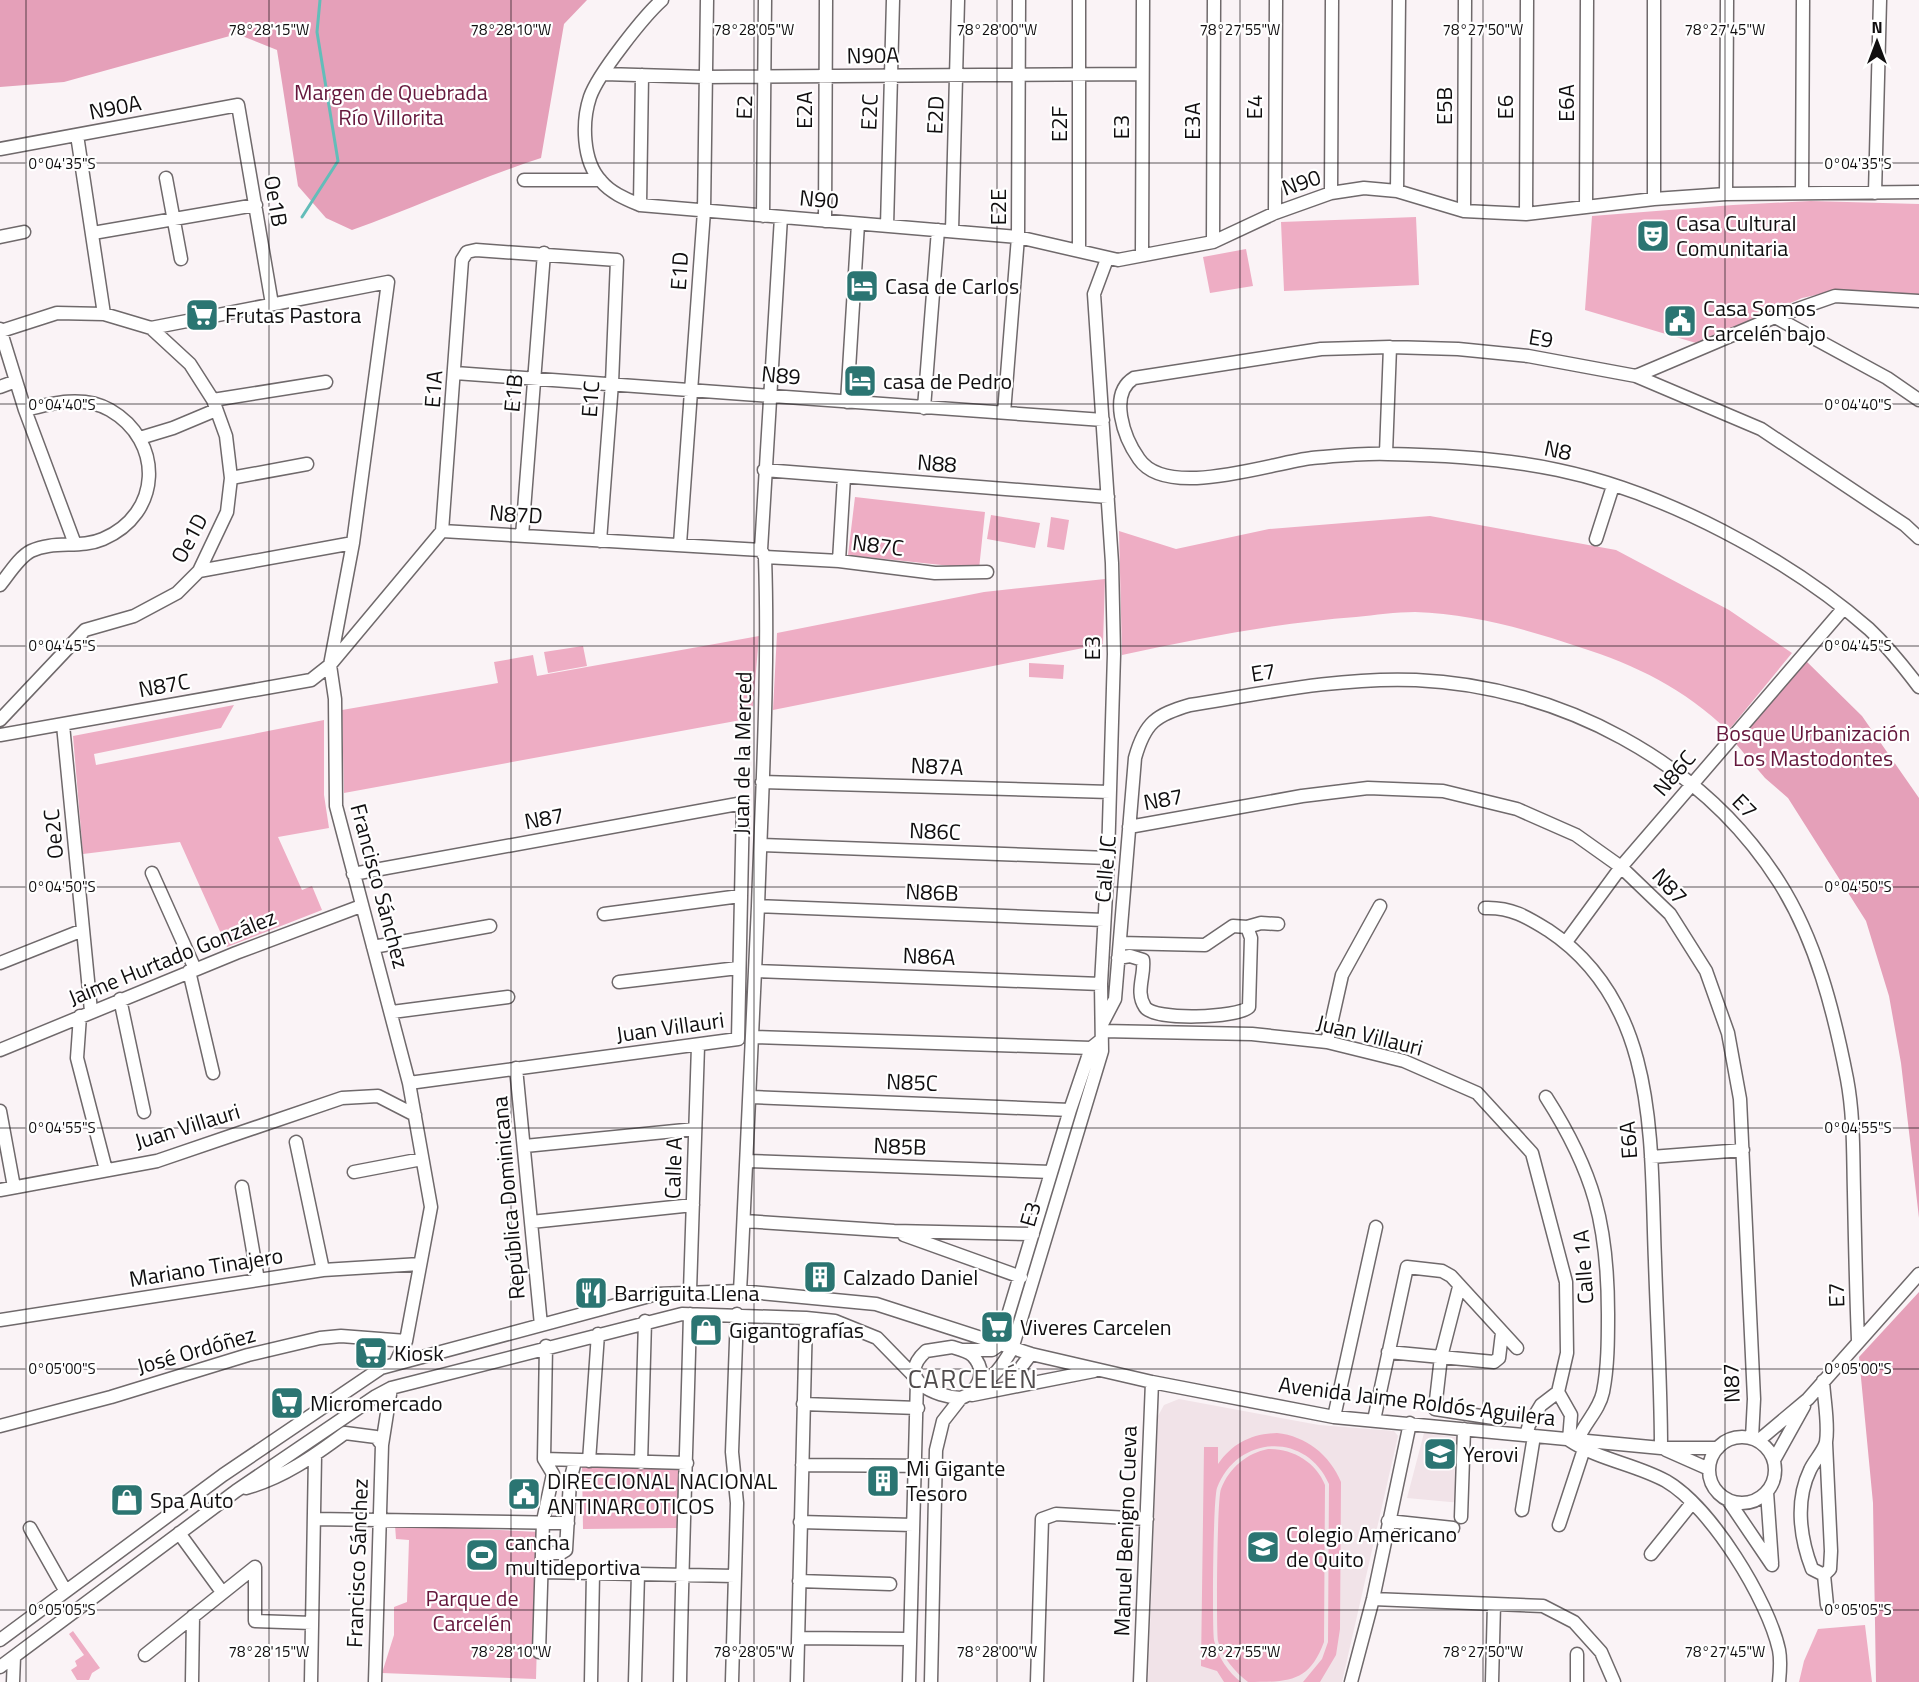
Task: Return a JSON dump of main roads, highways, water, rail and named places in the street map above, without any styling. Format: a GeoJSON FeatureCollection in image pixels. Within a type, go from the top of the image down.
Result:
{"type":"FeatureCollection","features":[{"type":"Feature","properties":{"kind":"waterway"},"geometry":{"type":"LineString","coordinates":[[302,217],[338,161],[317,32],[320,0]]}},
{"type":"Feature","properties":{"kind":"place","name":"Casa Cultural Comunitaria"},"geometry":{"type":"Point","coordinates":[1653,236]}},
{"type":"Feature","properties":{"kind":"place","name":"Casa de Carlos"},"geometry":{"type":"Point","coordinates":[862,286]}},
{"type":"Feature","properties":{"kind":"place","name":"Frutas Pastora"},"geometry":{"type":"Point","coordinates":[202,315]}},
{"type":"Feature","properties":{"kind":"place","name":"Casa Somos Carcelén bajo"},"geometry":{"type":"Point","coordinates":[1680,321]}},
{"type":"Feature","properties":{"kind":"place","name":"casa de Pedro"},"geometry":{"type":"Point","coordinates":[860,381]}},
{"type":"Feature","properties":{"kind":"place","name":"Calzado Daniel"},"geometry":{"type":"Point","coordinates":[820,1277]}},
{"type":"Feature","properties":{"kind":"place","name":"Barriguita Llena"},"geometry":{"type":"Point","coordinates":[591,1293]}},
{"type":"Feature","properties":{"kind":"place","name":"Viveres Carcelen"},"geometry":{"type":"Point","coordinates":[997,1327]}},
{"type":"Feature","properties":{"kind":"place","name":"Gigantografías"},"geometry":{"type":"Point","coordinates":[706,1330]}},
{"type":"Feature","properties":{"kind":"place","name":"Kiosk"},"geometry":{"type":"Point","coordinates":[371,1353]}},
{"type":"Feature","properties":{"kind":"place","name":"Micromercado"},"geometry":{"type":"Point","coordinates":[287,1403]}},
{"type":"Feature","properties":{"kind":"place","name":"Yerovi"},"geometry":{"type":"Point","coordinates":[1440,1454]}},
{"type":"Feature","properties":{"kind":"place","name":"Mi Gigante Tesoro"},"geometry":{"type":"Point","coordinates":[883,1481]}},
{"type":"Feature","properties":{"kind":"place","name":"DIRECCIONAL NACIONAL ANTINARCOTICOS"},"geometry":{"type":"Point","coordinates":[524,1494]}},
{"type":"Feature","properties":{"kind":"place","name":"Spa Auto"},"geometry":{"type":"Point","coordinates":[127,1500]}},
{"type":"Feature","properties":{"kind":"place","name":"Colegio Americano de Quito"},"geometry":{"type":"Point","coordinates":[1263,1547]}},
{"type":"Feature","properties":{"kind":"place","name":"cancha multideportiva"},"geometry":{"type":"Point","coordinates":[482,1555]}},
{"type":"Feature","properties":{"kind":"district","name":"CARCELÉN"},"geometry":{"type":"Point","coordinates":[973,1378]}},
{"type":"Feature","properties":{"kind":"park label","name":"Margen de Quebrada Río Villorita"},"geometry":{"type":"Point","coordinates":[391,104]}},
{"type":"Feature","properties":{"kind":"park label","name":"Bosque Urbanización Los Mastodontes"},"geometry":{"type":"Point","coordinates":[1813,746]}},
{"type":"Feature","properties":{"kind":"park label","name":"Parque de Carcelén"},"geometry":{"type":"Point","coordinates":[472,1610]}}]}
